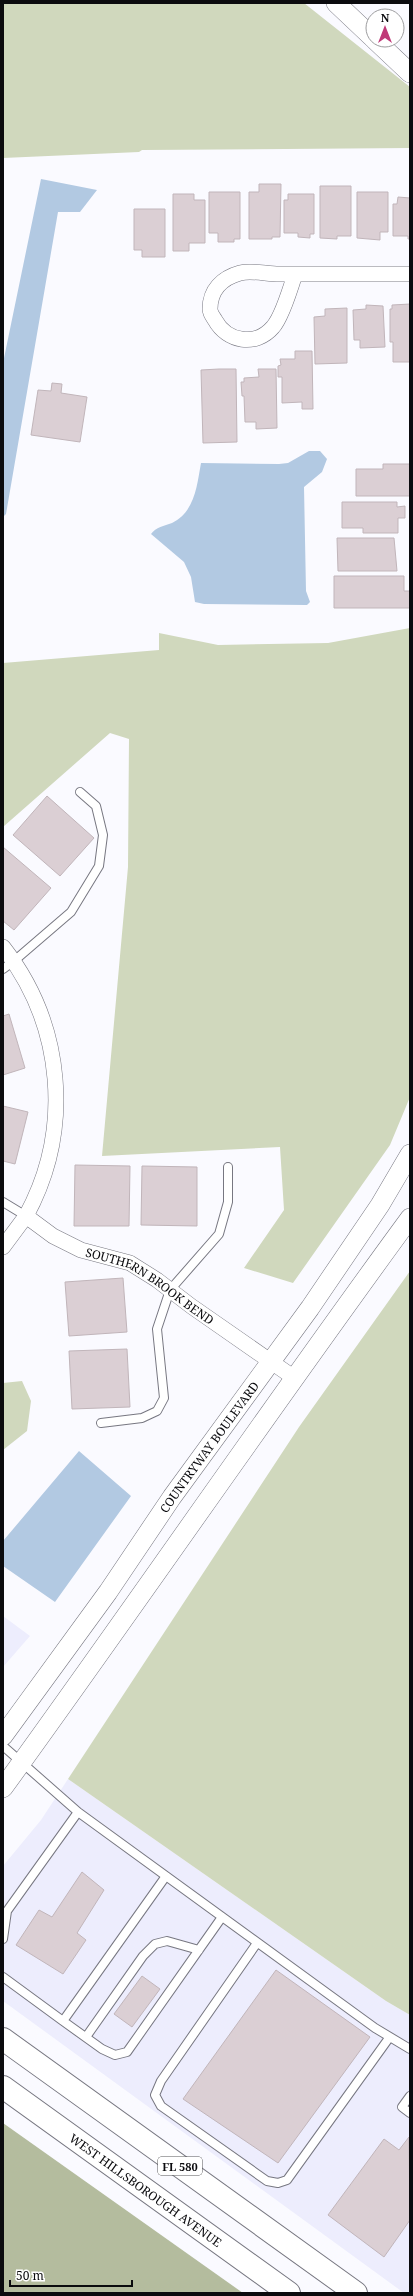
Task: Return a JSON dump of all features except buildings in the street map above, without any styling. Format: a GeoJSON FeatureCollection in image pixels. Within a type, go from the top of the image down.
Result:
{"type":"FeatureCollection","features":[{"type":"Feature","properties":{"kind":"main road","name":"FL 580"},"geometry":{"type":"LineString","coordinates":[[3,2039],[356,2293]]}},
{"type":"Feature","properties":{"kind":"main road","name":"WEST HILLSBOROUGH AVENUE"},"geometry":{"type":"LineString","coordinates":[[3,2087],[289,2293]]}},
{"type":"Feature","properties":{"kind":"street"},"geometry":{"type":"LineString","coordinates":[[336,3],[365,30]]}},
{"type":"Feature","properties":{"kind":"street"},"geometry":{"type":"LineString","coordinates":[[384,48],[410,73]]}},
{"type":"Feature","properties":{"kind":"street"},"geometry":{"type":"LineString","coordinates":[[295,274],[278,320],[265,334],[255,339],[239,340],[226,335],[210,311],[213,292],[221,281],[241,272],[295,274],[410,274]]}},
{"type":"Feature","properties":{"kind":"street"},"geometry":{"type":"LineString","coordinates":[[3,947],[9,965],[34,1002],[49,1038],[56,1083],[56,1120],[50,1158],[39,1192],[26,1216],[3,1247]]}},
{"type":"Feature","properties":{"kind":"street","name":"COUNTRYWAY BOULEVARD"},"geometry":{"type":"LineString","coordinates":[[3,1736],[271,1362],[380,1205],[410,1154]]}},
{"type":"Feature","properties":{"kind":"street","name":"SOUTHERN BROOK BEND"},"geometry":{"type":"LineString","coordinates":[[26,1216],[53,1236],[81,1250],[130,1263],[293,1377]]}},
{"type":"Feature","properties":{"kind":"street"},"geometry":{"type":"LineString","coordinates":[[3,1788],[293,1377],[410,1218]]}},
{"type":"Feature","properties":{"kind":"lane"},"geometry":{"type":"LineString","coordinates":[[9,965],[71,912],[99,866],[103,835],[96,806],[80,792]]}},
{"type":"Feature","properties":{"kind":"lane"},"geometry":{"type":"LineString","coordinates":[[101,1423],[142,1418],[157,1411],[164,1398],[157,1329],[170,1290],[219,1234],[228,1202],[228,1167]]}},
{"type":"Feature","properties":{"kind":"lane"},"geometry":{"type":"LineString","coordinates":[[3,1202],[26,1216]]}},
{"type":"Feature","properties":{"kind":"lane"},"geometry":{"type":"LineString","coordinates":[[3,1746],[78,1812],[389,2038],[410,2048]]}},
{"type":"Feature","properties":{"kind":"lane"},"geometry":{"type":"LineString","coordinates":[[3,1939],[7,1911],[78,1812]]}},
{"type":"Feature","properties":{"kind":"lane"},"geometry":{"type":"LineString","coordinates":[[64,2022],[166,1876]]}},
{"type":"Feature","properties":{"kind":"lane"},"geometry":{"type":"LineString","coordinates":[[3,1977],[102,2049],[115,2055],[127,2052],[222,1917]]}},
{"type":"Feature","properties":{"kind":"lane"},"geometry":{"type":"LineString","coordinates":[[86,2037],[143,1956],[155,1944],[167,1941],[199,1950]]}},
{"type":"Feature","properties":{"kind":"lane"},"geometry":{"type":"LineString","coordinates":[[257,1943],[161,2081],[155,2095],[161,2106],[267,2181],[278,2183],[287,2180],[389,2038]]}},
{"type":"Feature","properties":{"kind":"lane"},"geometry":{"type":"LineString","coordinates":[[410,2096],[402,2107],[410,2113]]}},
{"type":"Feature","properties":{"kind":"shaded area"},"geometry":{"type":"Polygon","coordinates":[[[3,1616],[30,1636],[3,1667],[3,1616]]]}},
{"type":"Feature","properties":{"kind":"shaded area"},"geometry":{"type":"Polygon","coordinates":[[[68,1779],[386,2001],[410,2015],[410,2293],[404,2293],[3,2001],[3,1866],[41,1820],[68,1779]]]}},
{"type":"Feature","properties":{"kind":"green space"},"geometry":{"type":"Polygon","coordinates":[[[3,3],[304,3],[410,87],[410,148],[142,150],[139,152],[3,158],[3,3]]]}},
{"type":"Feature","properties":{"kind":"green space"},"geometry":{"type":"Polygon","coordinates":[[[410,628],[410,1097],[390,1145],[293,1283],[244,1268],[284,1210],[280,1147],[102,1156],[128,867],[129,739],[110,733],[3,827],[3,663],[159,650],[159,633],[218,645],[328,643],[410,628]]]}},
{"type":"Feature","properties":{"kind":"green space"},"geometry":{"type":"Polygon","coordinates":[[[410,1271],[410,2015],[386,2001],[68,1779],[299,1427],[410,1271]]]}},
{"type":"Feature","properties":{"kind":"green space"},"geometry":{"type":"Polygon","coordinates":[[[22,1381],[31,1401],[27,1431],[3,1450],[3,1383],[22,1381]]]}},
{"type":"Feature","properties":{"kind":"green space"},"geometry":{"type":"Polygon","coordinates":[[[3,2123],[243,2293],[3,2293],[3,2123]]]}},
{"type":"Feature","properties":{"kind":"water"},"geometry":{"type":"Polygon","coordinates":[[[41,179],[97,190],[80,212],[58,212],[6,514],[3,517],[3,363],[41,179]]]}},
{"type":"Feature","properties":{"kind":"water"},"geometry":{"type":"Polygon","coordinates":[[[309,451],[320,451],[327,459],[322,472],[304,487],[306,591],[310,602],[307,605],[204,604],[195,602],[191,577],[184,562],[151,534],[158,528],[172,523],[180,518],[186,512],[194,497],[201,463],[288,463],[309,451]]]}},
{"type":"Feature","properties":{"kind":"water"},"geometry":{"type":"Polygon","coordinates":[[[79,1451],[131,1496],[55,1602],[3,1566],[3,1541],[79,1451]]]}}]}
